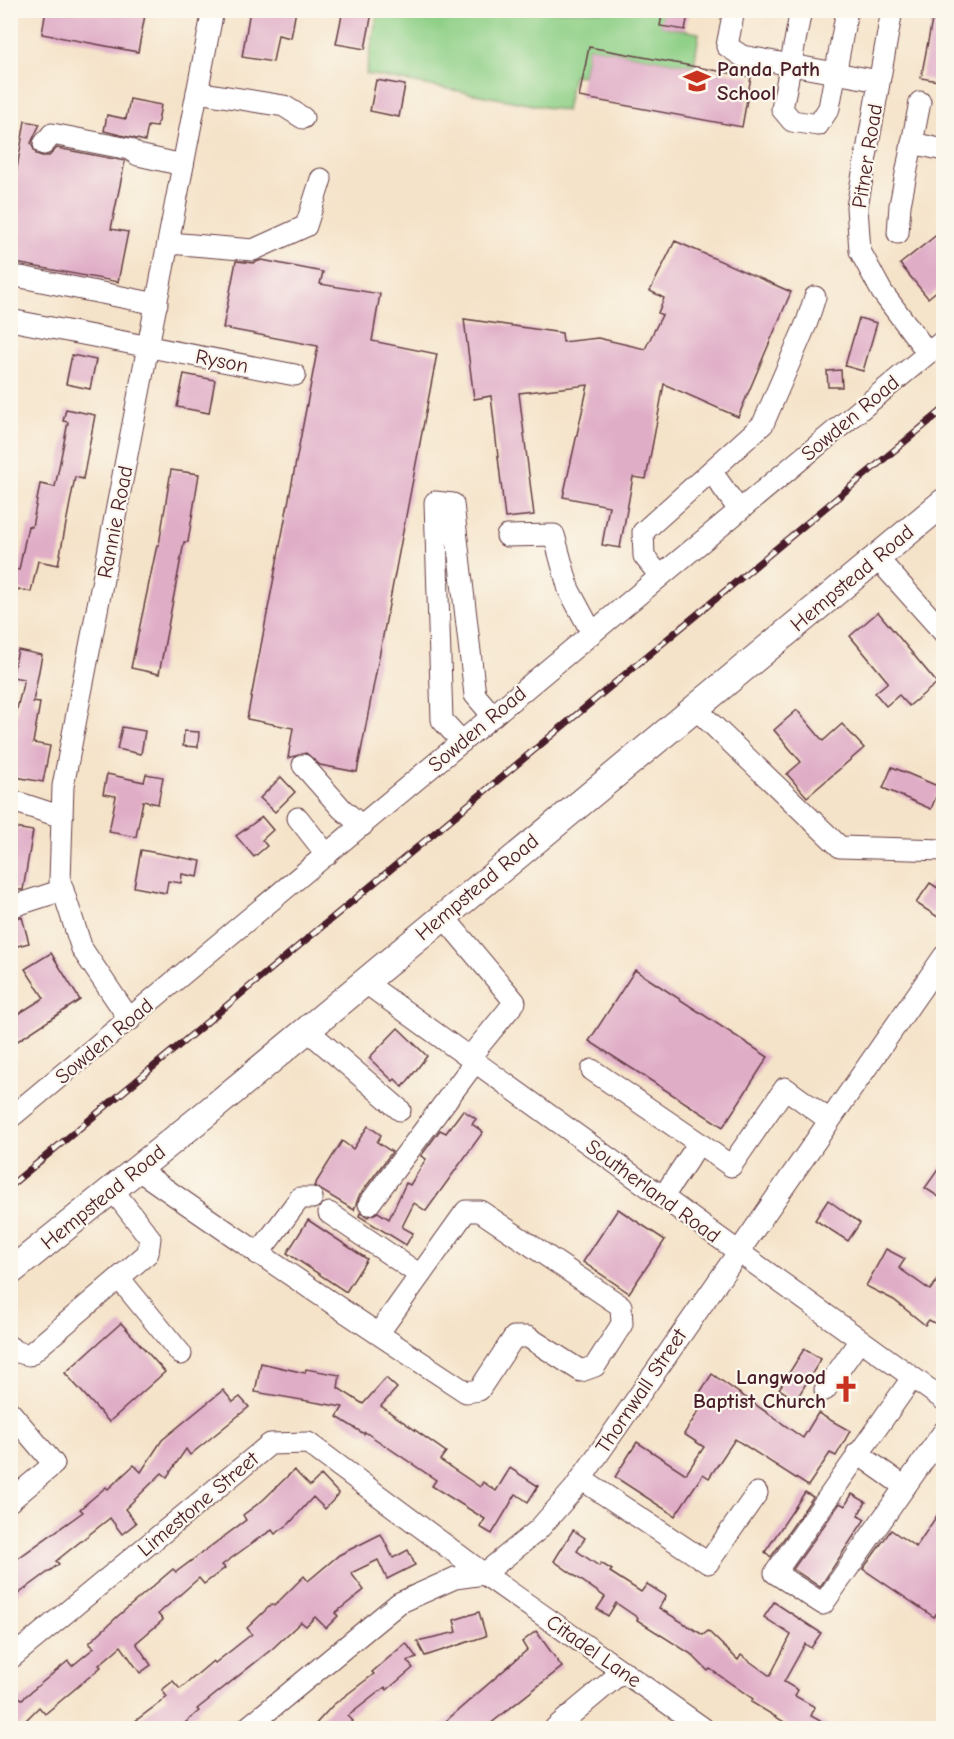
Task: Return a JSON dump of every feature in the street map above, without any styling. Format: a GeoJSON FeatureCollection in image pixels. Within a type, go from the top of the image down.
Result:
{"type":"FeatureCollection","features":[{"type":"Feature","properties":{"kind":"main road","name":"Hempstead Road"},"geometry":{"type":"LineString","coordinates":[[10,1272],[944,502]]}},
{"type":"Feature","properties":{"kind":"street","name":"Rannie Road"},"geometry":{"type":"LineString","coordinates":[[130,1020],[82,948],[60,881],[63,786],[213,10]]}},
{"type":"Feature","properties":{"kind":"street"},"geometry":{"type":"LineString","coordinates":[[734,10],[727,46],[742,56],[879,81]]}},
{"type":"Feature","properties":{"kind":"street"},"geometry":{"type":"LineString","coordinates":[[801,10],[782,109],[792,121],[818,125],[830,108],[847,10]]}},
{"type":"Feature","properties":{"kind":"street","name":"Pitner Road"},"geometry":{"type":"LineString","coordinates":[[892,10],[857,207],[860,251],[882,292],[936,346]]}},
{"type":"Feature","properties":{"kind":"street"},"geometry":{"type":"LineString","coordinates":[[197,92],[284,106],[303,118]]}},
{"type":"Feature","properties":{"kind":"street"},"geometry":{"type":"LineString","coordinates":[[898,233],[920,102]]}},
{"type":"Feature","properties":{"kind":"street"},"geometry":{"type":"LineString","coordinates":[[44,144],[52,134],[129,149],[138,155],[183,165]]}},
{"type":"Feature","properties":{"kind":"street"},"geometry":{"type":"LineString","coordinates":[[912,143],[944,150]]}},
{"type":"Feature","properties":{"kind":"street"},"geometry":{"type":"LineString","coordinates":[[169,243],[253,250],[306,226],[321,179]]}},
{"type":"Feature","properties":{"kind":"street"},"geometry":{"type":"LineString","coordinates":[[21,277],[157,304]]}},
{"type":"Feature","properties":{"kind":"street"},"geometry":{"type":"LineString","coordinates":[[660,576],[644,556],[643,532],[763,424],[807,322],[815,297]]}},
{"type":"Feature","properties":{"kind":"street","name":"Ryson"},"geometry":{"type":"LineString","coordinates":[[10,320],[294,375]]}},
{"type":"Feature","properties":{"kind":"street","name":"Sowden Road"},"geometry":{"type":"LineString","coordinates":[[10,1119],[936,346]]}},
{"type":"Feature","properties":{"kind":"street"},"geometry":{"type":"LineString","coordinates":[[711,471],[739,510]]}},
{"type":"Feature","properties":{"kind":"street"},"geometry":{"type":"LineString","coordinates":[[462,742],[442,720],[435,502],[453,504],[475,695],[493,717]]}},
{"type":"Feature","properties":{"kind":"street"},"geometry":{"type":"LineString","coordinates":[[507,536],[554,535],[569,590],[592,633]]}},
{"type":"Feature","properties":{"kind":"street"},"geometry":{"type":"LineString","coordinates":[[877,558],[944,633]]}},
{"type":"Feature","properties":{"kind":"street"},"geometry":{"type":"LineString","coordinates":[[695,708],[840,847],[944,850]]}},
{"type":"Feature","properties":{"kind":"street"},"geometry":{"type":"LineString","coordinates":[[303,765],[342,809],[362,826]]}},
{"type":"Feature","properties":{"kind":"street"},"geometry":{"type":"LineString","coordinates":[[10,800],[62,817]]}},
{"type":"Feature","properties":{"kind":"street"},"geometry":{"type":"LineString","coordinates":[[298,818],[327,855]]}},
{"type":"Feature","properties":{"kind":"street"},"geometry":{"type":"LineString","coordinates":[[10,907],[63,890]]}},
{"type":"Feature","properties":{"kind":"street"},"geometry":{"type":"LineString","coordinates":[[369,1204],[515,1002],[443,916]]}},
{"type":"Feature","properties":{"kind":"street","name":"Thornwall Street"},"geometry":{"type":"LineString","coordinates":[[484,1574],[538,1530],[581,1479],[736,1252],[944,956]]}},
{"type":"Feature","properties":{"kind":"street","name":"Southerland Road"},"geometry":{"type":"LineString","coordinates":[[363,981],[944,1400]]}},
{"type":"Feature","properties":{"kind":"street"},"geometry":{"type":"LineString","coordinates":[[306,1029],[400,1110]]}},
{"type":"Feature","properties":{"kind":"street"},"geometry":{"type":"LineString","coordinates":[[592,1071],[731,1166],[785,1088],[829,1120]]}},
{"type":"Feature","properties":{"kind":"street"},"geometry":{"type":"LineString","coordinates":[[662,1198],[699,1143]]}},
{"type":"Feature","properties":{"kind":"street"},"geometry":{"type":"LineString","coordinates":[[137,1169],[258,1254],[378,1334],[466,1392],[479,1390],[514,1337],[528,1337],[581,1371],[595,1366],[622,1324],[621,1306],[480,1210],[466,1211],[378,1334]]}},
{"type":"Feature","properties":{"kind":"street"},"geometry":{"type":"LineString","coordinates":[[10,1347],[14,1351],[29,1355],[148,1253],[150,1238],[112,1189]]}},
{"type":"Feature","properties":{"kind":"street"},"geometry":{"type":"LineString","coordinates":[[258,1254],[300,1198],[312,1198]]}},
{"type":"Feature","properties":{"kind":"street"},"geometry":{"type":"LineString","coordinates":[[330,1213],[420,1275]]}},
{"type":"Feature","properties":{"kind":"street"},"geometry":{"type":"LineString","coordinates":[[119,1278],[181,1354]]}},
{"type":"Feature","properties":{"kind":"street"},"geometry":{"type":"LineString","coordinates":[[825,1390],[860,1340]]}},
{"type":"Feature","properties":{"kind":"street"},"geometry":{"type":"LineString","coordinates":[[912,1377],[775,1572],[823,1604],[944,1431]]}},
{"type":"Feature","properties":{"kind":"street"},"geometry":{"type":"LineString","coordinates":[[10,1412],[54,1464],[10,1501]]}},
{"type":"Feature","properties":{"kind":"street","name":"Limestone Street"},"geometry":{"type":"LineString","coordinates":[[10,1659],[270,1444],[308,1443],[484,1574]]}},
{"type":"Feature","properties":{"kind":"street"},"geometry":{"type":"LineString","coordinates":[[857,1453],[905,1487]]}},
{"type":"Feature","properties":{"kind":"street"},"geometry":{"type":"LineString","coordinates":[[581,1479],[708,1563],[757,1493]]}},
{"type":"Feature","properties":{"kind":"street"},"geometry":{"type":"LineString","coordinates":[[247,1728],[399,1603],[455,1578],[484,1574]]}},
{"type":"Feature","properties":{"kind":"street","name":"Citadel Lane"},"geometry":{"type":"LineString","coordinates":[[484,1574],[703,1728]]}},
{"type":"Feature","properties":{"kind":"street"},"geometry":{"type":"LineString","coordinates":[[555,1728],[623,1671]]}},
{"type":"Feature","properties":{"kind":"green space"},"geometry":{"type":"Polygon","coordinates":[[[378,11],[663,11],[661,26],[699,33],[694,66],[589,47],[583,76],[573,75],[566,111],[366,74],[378,11]]]}},
{"type":"Feature","properties":{"kind":"building"},"geometry":{"type":"Polygon","coordinates":[[[46,10],[122,10],[145,15],[138,52],[42,34],[46,10]]]}},
{"type":"Feature","properties":{"kind":"building"},"geometry":{"type":"Polygon","coordinates":[[[250,10],[296,10],[291,38],[278,35],[273,62],[242,57],[250,10]]]}},
{"type":"Feature","properties":{"kind":"building"},"geometry":{"type":"Polygon","coordinates":[[[343,10],[372,13],[365,49],[336,44],[343,10]]]}},
{"type":"Feature","properties":{"kind":"building"},"geometry":{"type":"Polygon","coordinates":[[[663,10],[689,10],[685,30],[660,26],[663,10]]]}},
{"type":"Feature","properties":{"kind":"building"},"geometry":{"type":"Polygon","coordinates":[[[934,10],[944,10],[944,82],[921,78],[934,10]]]}},
{"type":"Feature","properties":{"kind":"building"},"geometry":{"type":"Polygon","coordinates":[[[589,47],[751,77],[742,127],[579,97],[589,47]]]}},
{"type":"Feature","properties":{"kind":"building"},"geometry":{"type":"Polygon","coordinates":[[[376,80],[405,85],[399,117],[370,111],[376,80]]]}},
{"type":"Feature","properties":{"kind":"building"},"geometry":{"type":"Polygon","coordinates":[[[130,99],[161,105],[157,127],[148,126],[145,141],[104,131],[107,115],[126,119],[130,99]]]}},
{"type":"Feature","properties":{"kind":"building"},"geometry":{"type":"Polygon","coordinates":[[[25,121],[40,124],[31,143],[36,154],[49,156],[57,148],[125,161],[111,229],[128,232],[118,282],[10,262],[10,210],[25,121]]]}},
{"type":"Feature","properties":{"kind":"building"},"geometry":{"type":"Polygon","coordinates":[[[944,229],[944,285],[928,298],[900,264],[944,229]]]}},
{"type":"Feature","properties":{"kind":"building"},"geometry":{"type":"Polygon","coordinates":[[[675,241],[791,292],[738,417],[664,384],[646,479],[633,477],[620,548],[602,545],[609,506],[563,497],[588,385],[519,393],[534,515],[505,518],[491,396],[474,399],[464,319],[562,333],[563,342],[598,338],[645,349],[662,315],[658,313],[664,298],[650,291],[675,241]]]}},
{"type":"Feature","properties":{"kind":"building"},"geometry":{"type":"Polygon","coordinates":[[[262,260],[323,272],[320,284],[380,294],[372,341],[437,354],[357,772],[320,765],[306,753],[288,758],[293,728],[247,719],[318,346],[223,328],[236,261],[253,263],[262,260]]]}},
{"type":"Feature","properties":{"kind":"building"},"geometry":{"type":"Polygon","coordinates":[[[859,318],[877,323],[863,371],[845,366],[859,318]]]}},
{"type":"Feature","properties":{"kind":"building"},"geometry":{"type":"Polygon","coordinates":[[[72,355],[96,360],[90,389],[66,384],[72,355]]]}},
{"type":"Feature","properties":{"kind":"building"},"geometry":{"type":"Polygon","coordinates":[[[841,370],[842,387],[828,387],[827,371],[841,370]]]}},
{"type":"Feature","properties":{"kind":"building"},"geometry":{"type":"Polygon","coordinates":[[[184,374],[215,380],[209,413],[177,407],[184,374]]]}},
{"type":"Feature","properties":{"kind":"building"},"geometry":{"type":"Polygon","coordinates":[[[66,409],[95,415],[83,479],[75,477],[58,565],[38,561],[31,592],[10,588],[10,569],[19,570],[28,526],[32,527],[40,484],[55,487],[68,422],[63,421],[66,409]]]}},
{"type":"Feature","properties":{"kind":"building"},"geometry":{"type":"Polygon","coordinates":[[[171,470],[199,474],[188,542],[184,542],[159,674],[131,668],[157,545],[159,545],[171,470]]]}},
{"type":"Feature","properties":{"kind":"building"},"geometry":{"type":"Polygon","coordinates":[[[878,612],[937,683],[909,706],[899,695],[886,706],[875,693],[888,682],[850,636],[878,612]]]}},
{"type":"Feature","properties":{"kind":"building"},"geometry":{"type":"Polygon","coordinates":[[[18,650],[42,655],[33,702],[40,703],[33,743],[50,746],[43,782],[10,776],[10,739],[24,679],[12,677],[18,650]]]}},
{"type":"Feature","properties":{"kind":"building"},"geometry":{"type":"Polygon","coordinates":[[[797,710],[823,741],[842,724],[864,748],[807,797],[787,774],[801,762],[774,730],[797,710]]]}},
{"type":"Feature","properties":{"kind":"building"},"geometry":{"type":"Polygon","coordinates":[[[122,727],[145,731],[141,754],[117,749],[122,727]]]}},
{"type":"Feature","properties":{"kind":"building"},"geometry":{"type":"Polygon","coordinates":[[[184,731],[199,732],[198,747],[183,746],[184,731]]]}},
{"type":"Feature","properties":{"kind":"building"},"geometry":{"type":"Polygon","coordinates":[[[892,767],[940,787],[931,809],[883,788],[892,767]]]}},
{"type":"Feature","properties":{"kind":"building"},"geometry":{"type":"Polygon","coordinates":[[[107,774],[144,782],[146,774],[163,777],[158,804],[143,801],[136,837],[109,832],[116,796],[103,794],[107,774]]]}},
{"type":"Feature","properties":{"kind":"building"},"geometry":{"type":"Polygon","coordinates":[[[281,777],[295,792],[275,812],[260,798],[281,777]]]}},
{"type":"Feature","properties":{"kind":"building"},"geometry":{"type":"Polygon","coordinates":[[[262,817],[273,830],[262,840],[267,846],[254,857],[236,836],[262,817]]]}},
{"type":"Feature","properties":{"kind":"building"},"geometry":{"type":"Polygon","coordinates":[[[10,827],[33,831],[23,890],[10,889],[10,827]]]}},
{"type":"Feature","properties":{"kind":"building"},"geometry":{"type":"Polygon","coordinates":[[[141,850],[201,861],[198,877],[182,874],[181,883],[168,881],[166,893],[134,887],[141,850]]]}},
{"type":"Feature","properties":{"kind":"building"},"geometry":{"type":"Polygon","coordinates":[[[930,883],[944,892],[944,921],[916,903],[930,883]]]}},
{"type":"Feature","properties":{"kind":"building"},"geometry":{"type":"Polygon","coordinates":[[[22,917],[29,943],[10,948],[10,920],[22,917]]]}},
{"type":"Feature","properties":{"kind":"building"},"geometry":{"type":"Polygon","coordinates":[[[51,953],[80,1000],[10,1046],[10,1019],[44,998],[25,969],[51,953]]]}},
{"type":"Feature","properties":{"kind":"building"},"geometry":{"type":"Polygon","coordinates":[[[635,970],[768,1057],[723,1127],[589,1041],[635,970]]]}},
{"type":"Feature","properties":{"kind":"building"},"geometry":{"type":"Polygon","coordinates":[[[398,1028],[427,1056],[403,1087],[395,1079],[393,1081],[369,1058],[398,1028]]]}},
{"type":"Feature","properties":{"kind":"building"},"geometry":{"type":"Polygon","coordinates":[[[463,1110],[476,1119],[472,1124],[483,1132],[426,1211],[414,1203],[402,1227],[413,1233],[406,1245],[359,1216],[360,1213],[368,1217],[378,1212],[389,1219],[406,1183],[410,1185],[426,1159],[421,1156],[440,1130],[446,1133],[463,1110]]]}},
{"type":"Feature","properties":{"kind":"building"},"geometry":{"type":"Polygon","coordinates":[[[368,1126],[381,1135],[377,1142],[392,1152],[359,1196],[354,1210],[314,1186],[342,1141],[353,1149],[368,1126]]]}},
{"type":"Feature","properties":{"kind":"building"},"geometry":{"type":"Polygon","coordinates":[[[944,1161],[944,1190],[939,1197],[925,1188],[944,1161]]]}},
{"type":"Feature","properties":{"kind":"building"},"geometry":{"type":"Polygon","coordinates":[[[828,1200],[860,1223],[848,1241],[815,1220],[828,1200]]]}},
{"type":"Feature","properties":{"kind":"building"},"geometry":{"type":"Polygon","coordinates":[[[618,1209],[665,1240],[629,1293],[583,1262],[618,1209]]]}},
{"type":"Feature","properties":{"kind":"building"},"geometry":{"type":"Polygon","coordinates":[[[308,1220],[367,1259],[346,1292],[287,1253],[308,1220]]]}},
{"type":"Feature","properties":{"kind":"building"},"geometry":{"type":"Polygon","coordinates":[[[886,1249],[905,1259],[899,1268],[930,1290],[944,1272],[944,1328],[929,1320],[925,1325],[894,1300],[866,1286],[886,1249]]]}},
{"type":"Feature","properties":{"kind":"building"},"geometry":{"type":"Polygon","coordinates":[[[121,1323],[165,1372],[109,1422],[65,1373],[121,1323]]]}},
{"type":"Feature","properties":{"kind":"building"},"geometry":{"type":"Polygon","coordinates":[[[804,1349],[821,1359],[796,1400],[779,1389],[804,1349]]]}},
{"type":"Feature","properties":{"kind":"building"},"geometry":{"type":"Polygon","coordinates":[[[261,1363],[305,1373],[306,1369],[340,1375],[338,1388],[363,1404],[386,1378],[397,1388],[381,1406],[446,1452],[440,1460],[480,1487],[483,1482],[496,1491],[510,1468],[538,1486],[528,1502],[516,1494],[492,1534],[480,1527],[485,1519],[432,1486],[436,1480],[365,1432],[364,1434],[337,1417],[343,1407],[255,1392],[261,1363]]]}},
{"type":"Feature","properties":{"kind":"building"},"geometry":{"type":"Polygon","coordinates":[[[712,1374],[803,1438],[818,1413],[850,1431],[836,1456],[830,1453],[808,1486],[735,1439],[709,1478],[703,1474],[675,1516],[615,1477],[637,1442],[686,1474],[704,1447],[684,1434],[703,1404],[695,1400],[712,1374]]]}},
{"type":"Feature","properties":{"kind":"building"},"geometry":{"type":"Polygon","coordinates":[[[223,1390],[233,1402],[240,1397],[249,1407],[190,1455],[186,1449],[167,1477],[162,1473],[125,1509],[136,1523],[122,1534],[110,1518],[56,1561],[59,1564],[10,1600],[10,1564],[83,1512],[80,1509],[106,1487],[108,1489],[134,1465],[141,1472],[162,1440],[223,1390]]]}},
{"type":"Feature","properties":{"kind":"building"},"geometry":{"type":"Polygon","coordinates":[[[294,1470],[310,1486],[321,1475],[339,1494],[325,1509],[313,1497],[289,1524],[275,1534],[272,1530],[259,1538],[222,1565],[225,1568],[204,1584],[199,1578],[158,1614],[163,1620],[136,1643],[151,1665],[140,1673],[121,1646],[99,1665],[101,1667],[45,1714],[39,1707],[18,1728],[10,1728],[10,1706],[19,1697],[22,1699],[68,1661],[72,1666],[94,1648],[89,1643],[118,1616],[173,1569],[176,1572],[246,1520],[243,1515],[263,1500],[294,1470]]]}},
{"type":"Feature","properties":{"kind":"building"},"geometry":{"type":"Polygon","coordinates":[[[805,1492],[813,1497],[771,1557],[765,1552],[805,1492]]]}},
{"type":"Feature","properties":{"kind":"building"},"geometry":{"type":"Polygon","coordinates":[[[852,1494],[866,1502],[858,1515],[865,1519],[820,1587],[793,1569],[840,1503],[845,1506],[852,1494]]]}},
{"type":"Feature","properties":{"kind":"building"},"geometry":{"type":"Polygon","coordinates":[[[944,1505],[944,1603],[934,1617],[863,1569],[891,1530],[916,1547],[944,1505]]]}},
{"type":"Feature","properties":{"kind":"building"},"geometry":{"type":"Polygon","coordinates":[[[573,1530],[585,1538],[577,1551],[599,1566],[601,1563],[612,1570],[610,1572],[641,1592],[647,1584],[666,1596],[659,1608],[703,1635],[708,1631],[738,1660],[741,1655],[770,1676],[791,1635],[764,1617],[774,1602],[821,1633],[811,1648],[805,1644],[784,1682],[798,1690],[795,1696],[815,1707],[811,1716],[833,1728],[784,1728],[786,1723],[751,1702],[753,1699],[710,1669],[708,1671],[691,1654],[637,1620],[638,1618],[616,1603],[608,1616],[597,1609],[605,1597],[554,1561],[573,1530]]]}},
{"type":"Feature","properties":{"kind":"building"},"geometry":{"type":"Polygon","coordinates":[[[381,1534],[393,1558],[408,1550],[415,1565],[387,1579],[378,1560],[351,1573],[364,1590],[335,1613],[338,1616],[326,1628],[315,1617],[306,1626],[301,1622],[272,1649],[197,1709],[199,1711],[179,1728],[126,1728],[167,1697],[162,1690],[173,1681],[180,1689],[213,1661],[215,1663],[252,1634],[247,1628],[272,1604],[274,1606],[304,1576],[308,1581],[339,1555],[381,1534]]]}},
{"type":"Feature","properties":{"kind":"building"},"geometry":{"type":"Polygon","coordinates":[[[479,1612],[486,1636],[425,1656],[417,1641],[457,1632],[454,1620],[479,1612]]]}},
{"type":"Feature","properties":{"kind":"building"},"geometry":{"type":"Polygon","coordinates":[[[536,1631],[562,1667],[485,1728],[438,1728],[527,1650],[522,1642],[536,1631]]]}},
{"type":"Feature","properties":{"kind":"building"},"geometry":{"type":"Polygon","coordinates":[[[406,1643],[417,1658],[407,1661],[413,1668],[387,1690],[385,1687],[348,1716],[353,1721],[346,1728],[312,1728],[333,1705],[374,1674],[372,1672],[406,1643]]]}},
{"type":"Feature","properties":{"kind":"railway"},"geometry":{"type":"LineString","coordinates":[[10,1186],[944,409]]}},
{"type":"Feature","properties":{"kind":"place","name":"Panda Path School"},"geometry":{"type":"Point","coordinates":[697,81]}},
{"type":"Feature","properties":{"kind":"place","name":"Langwood Baptist Church"},"geometry":{"type":"Point","coordinates":[846,1389]}}]}
